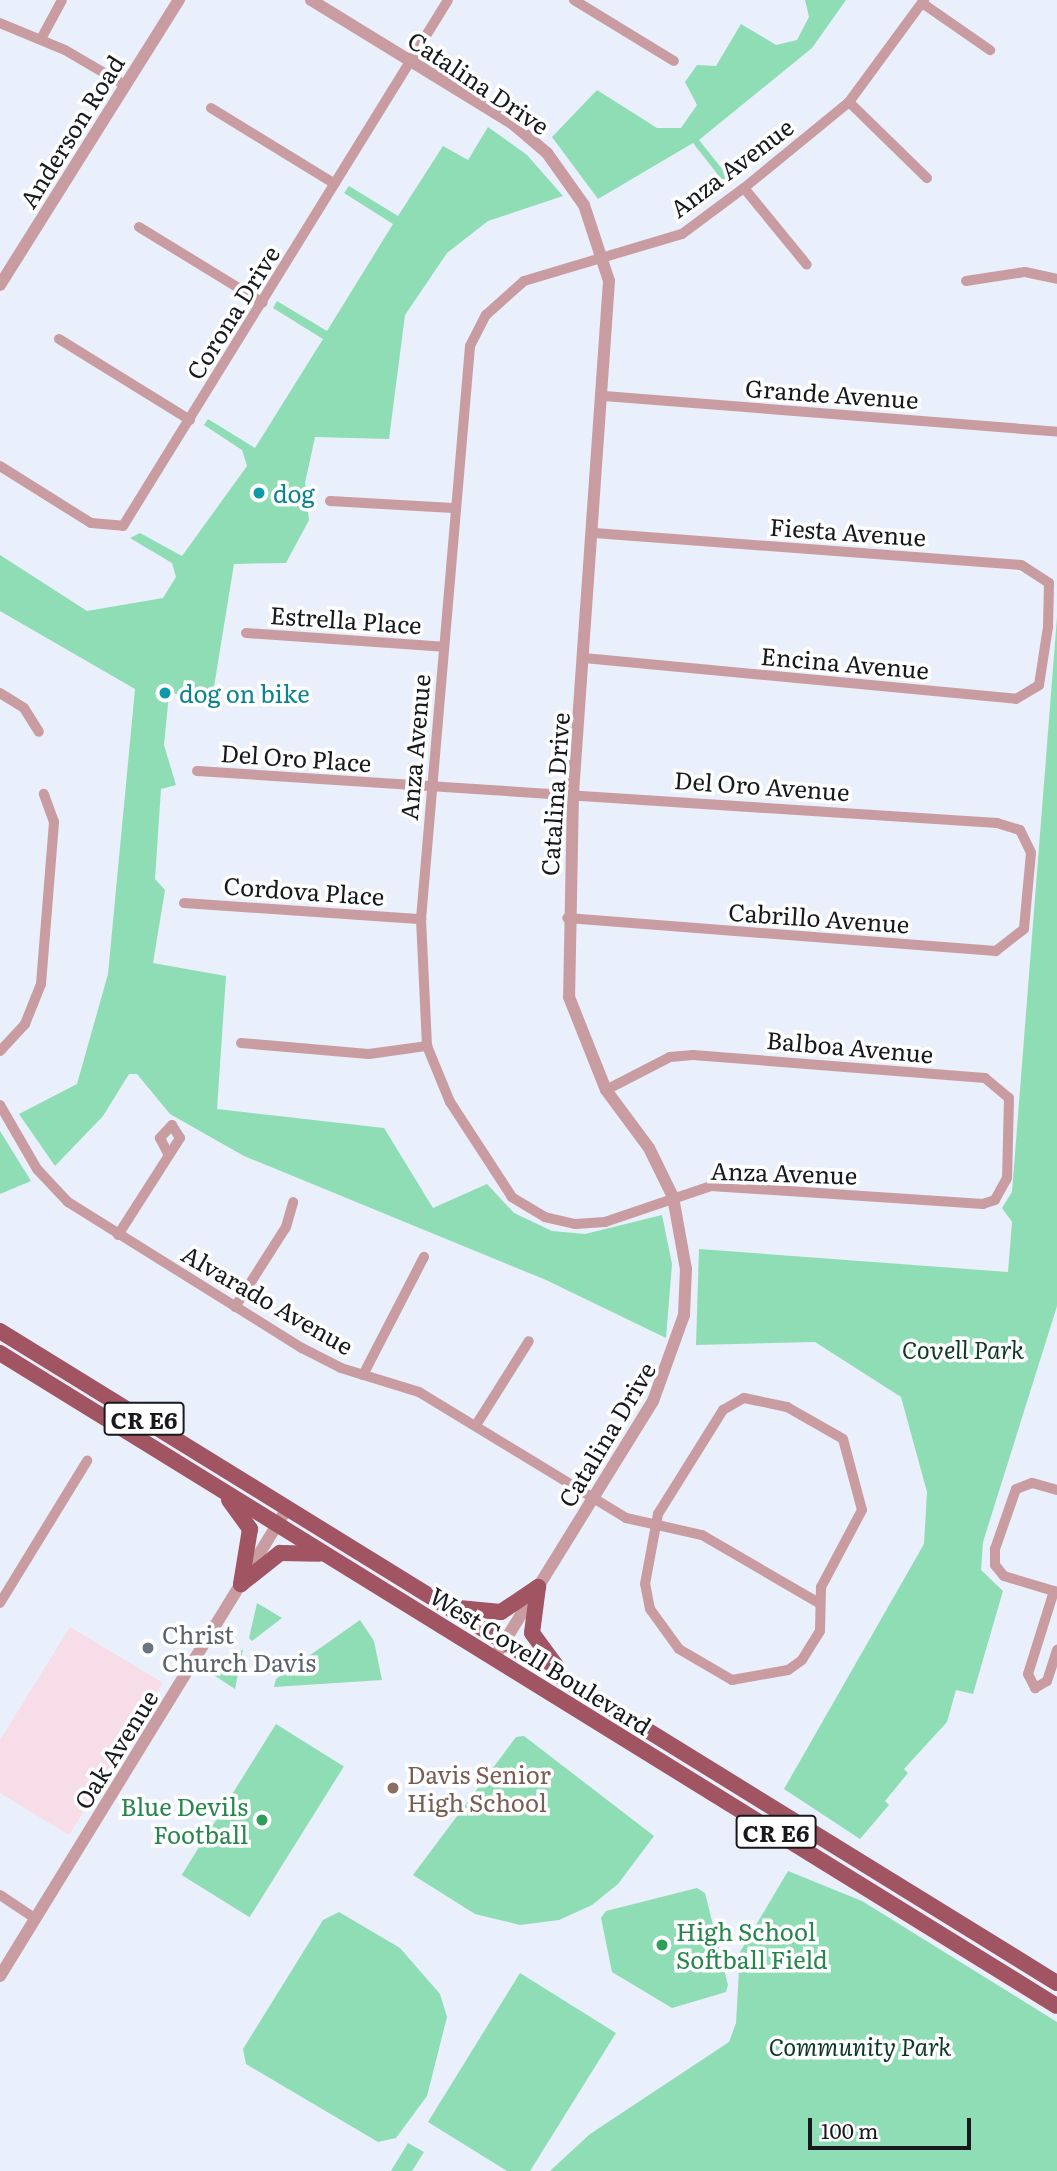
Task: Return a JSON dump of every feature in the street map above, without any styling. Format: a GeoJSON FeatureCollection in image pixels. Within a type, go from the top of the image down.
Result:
{"type":"FeatureCollection","features":[{"type":"Feature","properties":{"kind":"main road","name":"West Covell Boulevard"},"geometry":{"type":"LineString","coordinates":[[0,1331],[1057,1983]]}},
{"type":"Feature","properties":{"kind":"main road","name":"West Covell Boulevard"},"geometry":{"type":"LineString","coordinates":[[0,1353],[1057,2006]]}},
{"type":"Feature","properties":{"kind":"main road"},"geometry":{"type":"LineString","coordinates":[[213,1483],[250,1529],[241,1584]]}},
{"type":"Feature","properties":{"kind":"main road"},"geometry":{"type":"LineString","coordinates":[[241,1584],[280,1553],[311,1551],[334,1559]]}},
{"type":"Feature","properties":{"kind":"main road"},"geometry":{"type":"LineString","coordinates":[[437,1600],[498,1613],[538,1587]]}},
{"type":"Feature","properties":{"kind":"main road"},"geometry":{"type":"LineString","coordinates":[[538,1587],[533,1638],[579,1688]]}},
{"type":"Feature","properties":{"kind":"street"},"geometry":{"type":"LineString","coordinates":[[41,39],[62,0]]}},
{"type":"Feature","properties":{"kind":"street","name":"Anderson Road"},"geometry":{"type":"LineString","coordinates":[[0,285],[179,0]]}},
{"type":"Feature","properties":{"kind":"street","name":"Catalina Drive"},"geometry":{"type":"LineString","coordinates":[[311,0],[411,61],[547,153],[576,190],[606,260],[604,396],[573,793],[567,918],[569,997],[606,1090],[645,1141],[673,1197],[686,1269],[675,1355],[593,1497],[495,1657]]}},
{"type":"Feature","properties":{"kind":"street","name":"Corona Drive"},"geometry":{"type":"LineString","coordinates":[[0,466],[111,529],[131,517],[448,0]]}},
{"type":"Feature","properties":{"kind":"street"},"geometry":{"type":"LineString","coordinates":[[574,0],[674,61]]}},
{"type":"Feature","properties":{"kind":"street"},"geometry":{"type":"LineString","coordinates":[[923,1],[990,50]]}},
{"type":"Feature","properties":{"kind":"street","name":"Anza Avenue"},"geometry":{"type":"LineString","coordinates":[[923,1],[849,102],[744,188],[682,234],[606,260],[524,281],[486,315],[470,346],[453,508],[421,919],[427,1046],[450,1102],[512,1198],[545,1217],[575,1224],[605,1222],[673,1197],[724,1185],[983,1204],[995,1200],[1007,1178]]}},
{"type":"Feature","properties":{"kind":"street"},"geometry":{"type":"LineString","coordinates":[[0,23],[41,39],[125,85]]}},
{"type":"Feature","properties":{"kind":"street"},"geometry":{"type":"LineString","coordinates":[[849,102],[927,178]]}},
{"type":"Feature","properties":{"kind":"street"},"geometry":{"type":"LineString","coordinates":[[211,108],[335,184]]}},
{"type":"Feature","properties":{"kind":"street"},"geometry":{"type":"LineString","coordinates":[[744,188],[807,265]]}},
{"type":"Feature","properties":{"kind":"street"},"geometry":{"type":"LineString","coordinates":[[139,227],[263,303]]}},
{"type":"Feature","properties":{"kind":"street"},"geometry":{"type":"LineString","coordinates":[[966,281],[1025,272],[1057,279]]}},
{"type":"Feature","properties":{"kind":"street"},"geometry":{"type":"LineString","coordinates":[[59,339],[190,420]]}},
{"type":"Feature","properties":{"kind":"street","name":"Grande Avenue"},"geometry":{"type":"LineString","coordinates":[[604,396],[1057,432]]}},
{"type":"Feature","properties":{"kind":"street"},"geometry":{"type":"LineString","coordinates":[[330,501],[453,508]]}},
{"type":"Feature","properties":{"kind":"street","name":"Fiesta Avenue"},"geometry":{"type":"LineString","coordinates":[[594,533],[1021,565],[1049,583],[1048,627]]}},
{"type":"Feature","properties":{"kind":"street","name":"Encina Avenue"},"geometry":{"type":"LineString","coordinates":[[584,658],[1016,699],[1039,685],[1048,627]]}},
{"type":"Feature","properties":{"kind":"street","name":"Estrella Place"},"geometry":{"type":"LineString","coordinates":[[246,633],[444,647]]}},
{"type":"Feature","properties":{"kind":"street"},"geometry":{"type":"LineString","coordinates":[[0,693],[24,708],[39,732]]}},
{"type":"Feature","properties":{"kind":"street","name":"Del Oro Place"},"geometry":{"type":"LineString","coordinates":[[197,771],[433,785]]}},
{"type":"Feature","properties":{"kind":"street","name":"Del Oro Avenue"},"geometry":{"type":"LineString","coordinates":[[433,785],[1009,825],[1028,841],[1026,894]]}},
{"type":"Feature","properties":{"kind":"street"},"geometry":{"type":"LineString","coordinates":[[0,1051],[25,1024],[41,984],[54,822],[44,794]]}},
{"type":"Feature","properties":{"kind":"street","name":"Cabrillo Avenue"},"geometry":{"type":"LineString","coordinates":[[567,918],[996,951],[1024,929],[1026,894]]}},
{"type":"Feature","properties":{"kind":"street","name":"Cordova Place"},"geometry":{"type":"LineString","coordinates":[[184,903],[421,919]]}},
{"type":"Feature","properties":{"kind":"street"},"geometry":{"type":"LineString","coordinates":[[241,1043],[369,1054],[427,1046]]}},
{"type":"Feature","properties":{"kind":"street","name":"Balboa Avenue"},"geometry":{"type":"LineString","coordinates":[[606,1090],[670,1057],[693,1055],[985,1078],[1009,1098],[1007,1178]]}},
{"type":"Feature","properties":{"kind":"street","name":"Alvarado Avenue"},"geometry":{"type":"LineString","coordinates":[[0,1105],[51,1186],[118,1235],[235,1307],[333,1365],[419,1392],[626,1518],[727,1547],[819,1603]]}},
{"type":"Feature","properties":{"kind":"street"},"geometry":{"type":"LineString","coordinates":[[118,1235],[167,1152]]}},
{"type":"Feature","properties":{"kind":"street"},"geometry":{"type":"LineString","coordinates":[[235,1307],[286,1227],[293,1202]]}},
{"type":"Feature","properties":{"kind":"street"},"geometry":{"type":"LineString","coordinates":[[363,1375],[424,1257]]}},
{"type":"Feature","properties":{"kind":"street"},"geometry":{"type":"LineString","coordinates":[[476,1425],[529,1341]]}},
{"type":"Feature","properties":{"kind":"street"},"geometry":{"type":"LineString","coordinates":[[766,1401],[818,1421],[850,1451],[862,1510],[819,1603],[820,1631],[796,1666],[742,1679],[723,1677],[679,1649],[647,1604],[653,1524],[731,1402],[766,1401]]}},
{"type":"Feature","properties":{"kind":"street"},"geometry":{"type":"LineString","coordinates":[[0,1603],[87,1461]]}},
{"type":"Feature","properties":{"kind":"street"},"geometry":{"type":"LineString","coordinates":[[1057,1490],[1032,1483],[1016,1489],[995,1565],[1004,1576],[1056,1592],[1028,1674],[1035,1688],[1047,1681],[1057,1650]]}},
{"type":"Feature","properties":{"kind":"street","name":"Oak Avenue"},"geometry":{"type":"LineString","coordinates":[[0,1976],[288,1507]]}},
{"type":"Feature","properties":{"kind":"street"},"geometry":{"type":"LineString","coordinates":[[0,1895],[36,1919]]}},
{"type":"Feature","properties":{"kind":"shaded area"},"geometry":{"type":"Polygon","coordinates":[[[70,1627],[163,1683],[69,1835],[0,1793],[0,1740],[70,1627]]]}},
{"type":"Feature","properties":{"kind":"green space"},"geometry":{"type":"Polygon","coordinates":[[[805,0],[846,0],[812,48],[699,140],[731,180],[726,185],[693,143],[598,199],[552,137],[597,90],[657,128],[681,128],[697,105],[685,82],[697,65],[716,66],[741,24],[776,45],[797,40],[809,17],[805,0]]]}},
{"type":"Feature","properties":{"kind":"green space"},"geometry":{"type":"Polygon","coordinates":[[[488,127],[527,155],[563,196],[488,221],[447,253],[405,315],[389,439],[315,437],[305,483],[309,520],[286,563],[234,564],[213,693],[169,694],[164,745],[176,785],[161,789],[155,879],[165,890],[153,963],[226,976],[217,1109],[384,1128],[433,1208],[487,1184],[514,1213],[552,1231],[585,1234],[662,1215],[672,1264],[666,1338],[546,1280],[244,1156],[170,1114],[137,1074],[129,1074],[103,1116],[55,1166],[19,1114],[77,1084],[108,974],[135,689],[0,611],[0,555],[87,611],[163,598],[176,577],[172,563],[130,538],[140,533],[182,556],[247,466],[242,450],[204,425],[208,419],[255,448],[323,339],[273,308],[277,301],[327,331],[393,224],[344,193],[349,186],[398,216],[443,146],[468,160],[488,127]]]}},
{"type":"Feature","properties":{"kind":"green space","name":"Covell Park"},"geometry":{"type":"Polygon","coordinates":[[[1057,617],[1057,1306],[983,1542],[981,1570],[1003,1591],[973,1694],[956,1690],[947,1722],[904,1769],[908,1773],[885,1801],[889,1805],[860,1839],[784,1789],[924,1544],[927,1492],[901,1397],[815,1342],[696,1345],[699,1249],[1008,1272],[1012,1222],[1002,1208],[1012,1192],[1057,617]]]}},
{"type":"Feature","properties":{"kind":"green space"},"geometry":{"type":"Polygon","coordinates":[[[0,1131],[31,1181],[0,1194],[0,1131]]]}},
{"type":"Feature","properties":{"kind":"green space"},"geometry":{"type":"Polygon","coordinates":[[[257,1603],[282,1618],[252,1641],[249,1638],[257,1603]]]}},
{"type":"Feature","properties":{"kind":"green space"},"geometry":{"type":"Polygon","coordinates":[[[360,1620],[374,1641],[382,1680],[274,1687],[276,1679],[360,1620]]]}},
{"type":"Feature","properties":{"kind":"green space"},"geometry":{"type":"Polygon","coordinates":[[[243,1649],[235,1689],[212,1674],[243,1649]]]}},
{"type":"Feature","properties":{"kind":"green space","name":"Blue Devils Football"},"geometry":{"type":"Polygon","coordinates":[[[276,1724],[344,1766],[250,1917],[182,1875],[276,1724]]]}},
{"type":"Feature","properties":{"kind":"green space"},"geometry":{"type":"Polygon","coordinates":[[[524,1736],[654,1836],[618,1884],[592,1905],[559,1920],[520,1925],[475,1914],[413,1875],[516,1737],[524,1736]]]}},
{"type":"Feature","properties":{"kind":"green space","name":"Community Park"},"geometry":{"type":"Polygon","coordinates":[[[788,1871],[862,1901],[1057,2022],[1057,2171],[550,2171],[590,2134],[729,2042],[736,2023],[740,1952],[788,1871]]]}},
{"type":"Feature","properties":{"kind":"green space","name":"High School Softball Field"},"geometry":{"type":"Polygon","coordinates":[[[697,1888],[705,1893],[728,1985],[726,1992],[672,2008],[612,1972],[601,1918],[606,1911],[697,1888]]]}},
{"type":"Feature","properties":{"kind":"green space"},"geometry":{"type":"Polygon","coordinates":[[[339,1912],[400,1948],[440,1994],[447,2017],[427,2096],[396,2138],[378,2142],[246,2064],[243,2049],[323,1920],[339,1912]]]}},
{"type":"Feature","properties":{"kind":"green space"},"geometry":{"type":"Polygon","coordinates":[[[520,1973],[616,2033],[530,2171],[507,2171],[428,2122],[520,1973]]]}},
{"type":"Feature","properties":{"kind":"green space"},"geometry":{"type":"Polygon","coordinates":[[[408,2143],[424,2152],[412,2171],[391,2171],[408,2143]]]}},
{"type":"Feature","properties":{"kind":"place","name":"dog"},"geometry":{"type":"Point","coordinates":[259,493]}},
{"type":"Feature","properties":{"kind":"place","name":"dog on bike"},"geometry":{"type":"Point","coordinates":[165,693]}},
{"type":"Feature","properties":{"kind":"place","name":"Christ Church Davis"},"geometry":{"type":"Point","coordinates":[148,1648]}},
{"type":"Feature","properties":{"kind":"place","name":"Davis Senior High School"},"geometry":{"type":"Point","coordinates":[393,1788]}},
{"type":"Feature","properties":{"kind":"place","name":"Blue Devils Football"},"geometry":{"type":"Point","coordinates":[262,1820]}},
{"type":"Feature","properties":{"kind":"place","name":"High School Softball Field"},"geometry":{"type":"Point","coordinates":[662,1945]}}]}
